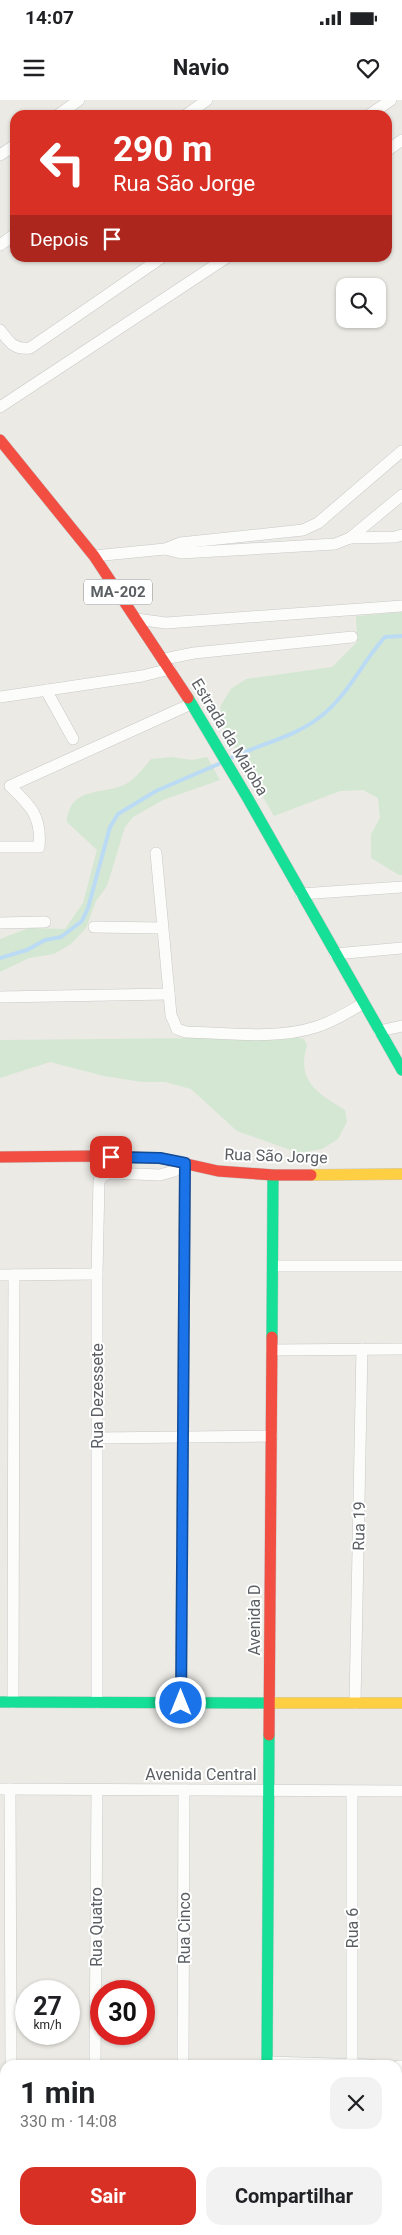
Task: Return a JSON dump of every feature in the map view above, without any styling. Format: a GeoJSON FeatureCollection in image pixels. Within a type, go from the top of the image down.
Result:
{"type":"FeatureCollection","features":[{"type":"Feature","properties":{"kind":"street"},"geometry":{"type":"LineString","coordinates":[[65,110],[79,100]]}},
{"type":"Feature","properties":{"kind":"street"},"geometry":{"type":"LineString","coordinates":[[193,110],[207,100]]}},
{"type":"Feature","properties":{"kind":"street"},"geometry":{"type":"LineString","coordinates":[[376,110],[391,100]]}},
{"type":"Feature","properties":{"kind":"street"},"geometry":{"type":"LineString","coordinates":[[0,330],[9,343],[15,347],[30,348],[156,262]]}},
{"type":"Feature","properties":{"kind":"street"},"geometry":{"type":"LineString","coordinates":[[0,407],[220,262]]}},
{"type":"Feature","properties":{"kind":"street","name":"Estrada da Maioba"},"geometry":{"type":"LineString","coordinates":[[0,440],[94,556],[167,664],[221,754],[402,1070]]}},
{"type":"Feature","properties":{"kind":"street"},"geometry":{"type":"LineString","coordinates":[[94,556],[165,549],[180,543],[303,530],[318,523],[402,451]]}},
{"type":"Feature","properties":{"kind":"street"},"geometry":{"type":"LineString","coordinates":[[165,549],[181,553],[335,544],[350,538],[402,495]]}},
{"type":"Feature","properties":{"kind":"street"},"geometry":{"type":"LineString","coordinates":[[303,530],[306,545]]}},
{"type":"Feature","properties":{"kind":"street"},"geometry":{"type":"LineString","coordinates":[[350,538],[395,537],[402,535]]}},
{"type":"Feature","properties":{"kind":"street"},"geometry":{"type":"LineString","coordinates":[[136,619],[166,623],[402,606]]}},
{"type":"Feature","properties":{"kind":"street"},"geometry":{"type":"LineString","coordinates":[[0,697],[142,676],[194,653],[352,637]]}},
{"type":"Feature","properties":{"kind":"street"},"geometry":{"type":"LineString","coordinates":[[46,690],[73,739]]}},
{"type":"Feature","properties":{"kind":"street"},"geometry":{"type":"LineString","coordinates":[[0,847],[39,847],[40,834],[35,814],[26,801],[10,786],[191,704]]}},
{"type":"Feature","properties":{"kind":"street"},"geometry":{"type":"LineString","coordinates":[[156,853],[161,928],[174,1026],[177,1029],[186,1032],[263,1034],[297,1031],[315,1027],[340,1017],[364,1004]]}},
{"type":"Feature","properties":{"kind":"street"},"geometry":{"type":"LineString","coordinates":[[302,894],[402,886]]}},
{"type":"Feature","properties":{"kind":"street"},"geometry":{"type":"LineString","coordinates":[[0,923],[45,922]]}},
{"type":"Feature","properties":{"kind":"street"},"geometry":{"type":"LineString","coordinates":[[94,927],[161,928]]}},
{"type":"Feature","properties":{"kind":"street"},"geometry":{"type":"LineString","coordinates":[[335,954],[402,948]]}},
{"type":"Feature","properties":{"kind":"street"},"geometry":{"type":"LineString","coordinates":[[0,997],[169,994]]}},
{"type":"Feature","properties":{"kind":"street"},"geometry":{"type":"LineString","coordinates":[[379,1031],[402,1026]]}},
{"type":"Feature","properties":{"kind":"street","name":"Rua São Jorge"},"geometry":{"type":"LineString","coordinates":[[0,1157],[104,1156],[160,1158],[218,1171],[273,1175],[402,1174]]}},
{"type":"Feature","properties":{"kind":"street"},"geometry":{"type":"LineString","coordinates":[[181,1703],[185,1163]]}},
{"type":"Feature","properties":{"kind":"street","name":"Rua Dezessete"},"geometry":{"type":"LineString","coordinates":[[97,1703],[97,1274],[99,1181],[103,1176],[110,1173],[160,1175],[174,1171],[185,1163]]}},
{"type":"Feature","properties":{"kind":"street","name":"Avenida D"},"geometry":{"type":"LineString","coordinates":[[267,2060],[273,1175]]}},
{"type":"Feature","properties":{"kind":"street"},"geometry":{"type":"LineString","coordinates":[[273,1266],[402,1266]]}},
{"type":"Feature","properties":{"kind":"street"},"geometry":{"type":"LineString","coordinates":[[0,1275],[97,1274]]}},
{"type":"Feature","properties":{"kind":"street"},"geometry":{"type":"LineString","coordinates":[[13,1702],[14,1275]]}},
{"type":"Feature","properties":{"kind":"street"},"geometry":{"type":"LineString","coordinates":[[272,1350],[402,1349]]}},
{"type":"Feature","properties":{"kind":"street","name":"Rua 19"},"geometry":{"type":"LineString","coordinates":[[355,1703],[362,1350]]}},
{"type":"Feature","properties":{"kind":"street"},"geometry":{"type":"LineString","coordinates":[[97,1438],[272,1436]]}},
{"type":"Feature","properties":{"kind":"street"},"geometry":{"type":"LineString","coordinates":[[0,1702],[402,1703]]}},
{"type":"Feature","properties":{"kind":"street"},"geometry":{"type":"LineString","coordinates":[[5,1789],[11,2060]]}},
{"type":"Feature","properties":{"kind":"street","name":"Avenida Central"},"geometry":{"type":"LineString","coordinates":[[5,1789],[402,1791]]}},
{"type":"Feature","properties":{"kind":"street","name":"Rua Quatro"},"geometry":{"type":"LineString","coordinates":[[95,2060],[97,1790]]}},
{"type":"Feature","properties":{"kind":"street","name":"Rua Cinco"},"geometry":{"type":"LineString","coordinates":[[183,2060],[184,1790]]}},
{"type":"Feature","properties":{"kind":"street","name":"Rua 6"},"geometry":{"type":"LineString","coordinates":[[352,1791],[352,2060]]}},
{"type":"Feature","properties":{"kind":"green space"},"geometry":{"type":"Polygon","coordinates":[[[402,612],[402,875],[399,875],[371,858],[371,834],[380,818],[378,798],[363,790],[340,791],[274,816],[219,721],[221,705],[231,689],[246,679],[332,667],[357,642],[356,616],[402,612]]]}},
{"type":"Feature","properties":{"kind":"green space"},"geometry":{"type":"Polygon","coordinates":[[[172,757],[192,760],[207,757],[220,780],[163,800],[133,817],[125,827],[107,886],[96,901],[86,928],[71,944],[54,954],[29,958],[0,972],[0,939],[29,928],[65,929],[83,903],[97,850],[67,822],[69,810],[74,802],[89,794],[117,788],[126,784],[151,759],[172,757]]]}},
{"type":"Feature","properties":{"kind":"green space"},"geometry":{"type":"Polygon","coordinates":[[[296,1037],[304,1039],[307,1045],[304,1068],[307,1077],[318,1092],[345,1110],[347,1122],[338,1139],[322,1149],[299,1153],[237,1131],[191,1089],[165,1082],[142,1082],[104,1076],[50,1062],[0,1078],[0,1040],[296,1037]]]}},
{"type":"Feature","properties":{"kind":"waterway"},"geometry":{"type":"LineString","coordinates":[[229,759],[287,736],[320,717],[339,699],[385,637],[402,636]]}},
{"type":"Feature","properties":{"kind":"waterway"},"geometry":{"type":"LineString","coordinates":[[0,958],[27,950],[45,940],[61,937],[82,921],[88,908],[110,827],[118,814],[156,791],[221,763]]}},
{"type":"Feature","properties":{"kind":"traffic: fast"},"geometry":{"type":"LineString","coordinates":[[188,698],[247,797],[402,1070]]}},
{"type":"Feature","properties":{"kind":"traffic: fast"},"geometry":{"type":"LineString","coordinates":[[272,1337],[273,1175]]}},
{"type":"Feature","properties":{"kind":"traffic: fast"},"geometry":{"type":"LineString","coordinates":[[0,1702],[270,1703]]}},
{"type":"Feature","properties":{"kind":"traffic: fast"},"geometry":{"type":"LineString","coordinates":[[267,2060],[269,1735]]}},
{"type":"Feature","properties":{"kind":"traffic: slow"},"geometry":{"type":"LineString","coordinates":[[311,1175],[402,1174]]}},
{"type":"Feature","properties":{"kind":"traffic: slow"},"geometry":{"type":"LineString","coordinates":[[270,1703],[402,1703]]}},
{"type":"Feature","properties":{"kind":"traffic: jam"},"geometry":{"type":"LineString","coordinates":[[0,440],[94,556],[188,698]]}},
{"type":"Feature","properties":{"kind":"traffic: jam"},"geometry":{"type":"LineString","coordinates":[[0,1157],[95,1156],[160,1158],[218,1171],[273,1175],[311,1175]]}},
{"type":"Feature","properties":{"kind":"traffic: jam"},"geometry":{"type":"LineString","coordinates":[[269,1735],[272,1337]]}},
{"type":"Feature","properties":{"kind":"route"},"geometry":{"type":"LineString","coordinates":[[111,1157],[160,1158],[185,1163],[181,1703]]}}]}
